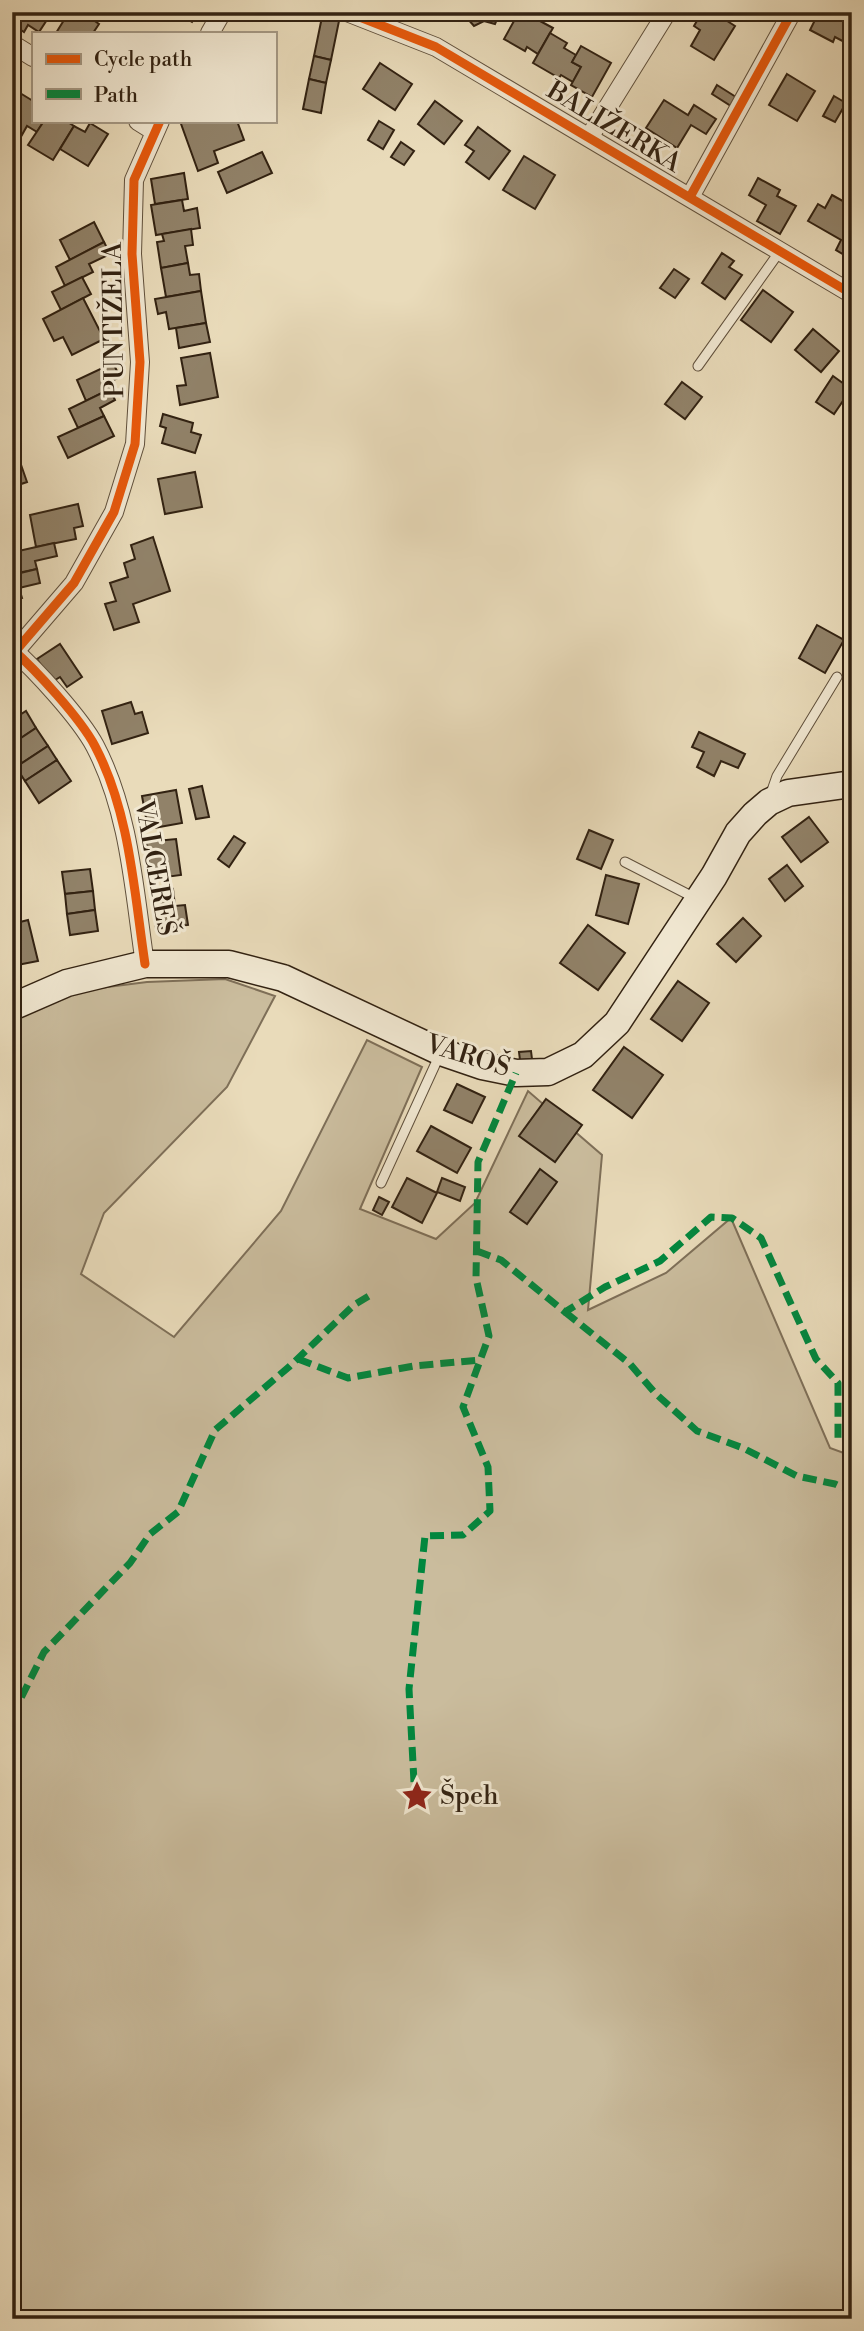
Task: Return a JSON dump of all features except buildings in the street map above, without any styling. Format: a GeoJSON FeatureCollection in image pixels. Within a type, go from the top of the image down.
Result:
{"type":"FeatureCollection","features":[{"type":"Feature","properties":{"kind":"main road","name":"VAROŠ"},"geometry":{"type":"LineString","coordinates":[[12,1007],[66,983],[145,964],[229,964],[283,978],[441,1052],[482,1066],[516,1073],[548,1072],[583,1055],[617,1023],[698,900],[738,833],[755,814],[769,802],[788,793],[852,784]]}},
{"type":"Feature","properties":{"kind":"street"},"geometry":{"type":"LineString","coordinates":[[211,32],[222,12]]}},
{"type":"Feature","properties":{"kind":"street","name":"BALIŽERKA"},"geometry":{"type":"LineString","coordinates":[[347,12],[436,47],[852,294]]}},
{"type":"Feature","properties":{"kind":"street"},"geometry":{"type":"LineString","coordinates":[[590,136],[667,12]]}},
{"type":"Feature","properties":{"kind":"street"},"geometry":{"type":"LineString","coordinates":[[690,197],[792,12]]}},
{"type":"Feature","properties":{"kind":"street"},"geometry":{"type":"LineString","coordinates":[[12,44],[32,56]]}},
{"type":"Feature","properties":{"kind":"street","name":"PUNTIŽELA"},"geometry":{"type":"LineString","coordinates":[[13,652],[74,583],[114,512],[135,444],[140,362],[132,254],[134,180],[157,126]]}},
{"type":"Feature","properties":{"kind":"street","name":"VALCEREŠ"},"geometry":{"type":"LineString","coordinates":[[13,652],[71,713],[95,745],[114,791],[126,833],[145,964]]}},
{"type":"Feature","properties":{"kind":"lane"},"geometry":{"type":"LineString","coordinates":[[698,366],[780,251]]}},
{"type":"Feature","properties":{"kind":"lane"},"geometry":{"type":"LineString","coordinates":[[769,802],[777,776],[837,677]]}},
{"type":"Feature","properties":{"kind":"lane"},"geometry":{"type":"LineString","coordinates":[[625,862],[698,900]]}},
{"type":"Feature","properties":{"kind":"lane"},"geometry":{"type":"LineString","coordinates":[[381,1183],[441,1052]]}},
{"type":"Feature","properties":{"kind":"shaded area"},"geometry":{"type":"Polygon","coordinates":[[[225,979],[275,996],[227,1087],[104,1213],[81,1274],[174,1337],[281,1211],[367,1040],[422,1067],[360,1209],[436,1239],[475,1203],[528,1091],[602,1155],[588,1310],[666,1273],[731,1218],[830,1448],[852,1456],[852,2319],[12,2319],[12,1019],[76,991],[147,982],[225,979]]]}},
{"type":"Feature","properties":{"kind":"marked path"},"geometry":{"type":"LineString","coordinates":[[414,1782],[409,1689],[425,1536],[463,1535],[490,1511],[488,1467],[463,1407],[489,1336],[476,1278],[478,1162],[516,1073]]}},
{"type":"Feature","properties":{"kind":"marked path"},"geometry":{"type":"LineString","coordinates":[[477,1251],[501,1260],[565,1312],[605,1287],[660,1261],[711,1217],[732,1218],[761,1238],[816,1359],[838,1383],[838,1439]]}},
{"type":"Feature","properties":{"kind":"marked path"},"geometry":{"type":"LineString","coordinates":[[12,1716],[44,1652],[130,1563],[150,1534],[178,1512],[215,1430],[290,1366],[354,1305],[369,1296]]}},
{"type":"Feature","properties":{"kind":"marked path"},"geometry":{"type":"LineString","coordinates":[[565,1312],[630,1364],[655,1393],[697,1431],[743,1448],[797,1476],[835,1484],[852,1492]]}},
{"type":"Feature","properties":{"kind":"marked path"},"geometry":{"type":"LineString","coordinates":[[298,1359],[348,1378],[414,1366],[480,1360]]}},
{"type":"Feature","properties":{"kind":"cycle path"},"geometry":{"type":"LineString","coordinates":[[347,12],[436,47],[852,294]]}},
{"type":"Feature","properties":{"kind":"cycle path"},"geometry":{"type":"LineString","coordinates":[[690,197],[792,12]]}},
{"type":"Feature","properties":{"kind":"cycle path"},"geometry":{"type":"LineString","coordinates":[[12,655],[74,583],[114,512],[135,444],[140,362],[132,254],[134,180],[160,122]]}},
{"type":"Feature","properties":{"kind":"cycle path"},"geometry":{"type":"LineString","coordinates":[[12,649],[79,722],[95,746],[107,772],[129,853],[145,964]]}},
{"type":"Feature","properties":{"kind":"place","name":"Špeh"},"geometry":{"type":"Point","coordinates":[417,1796]}}]}
